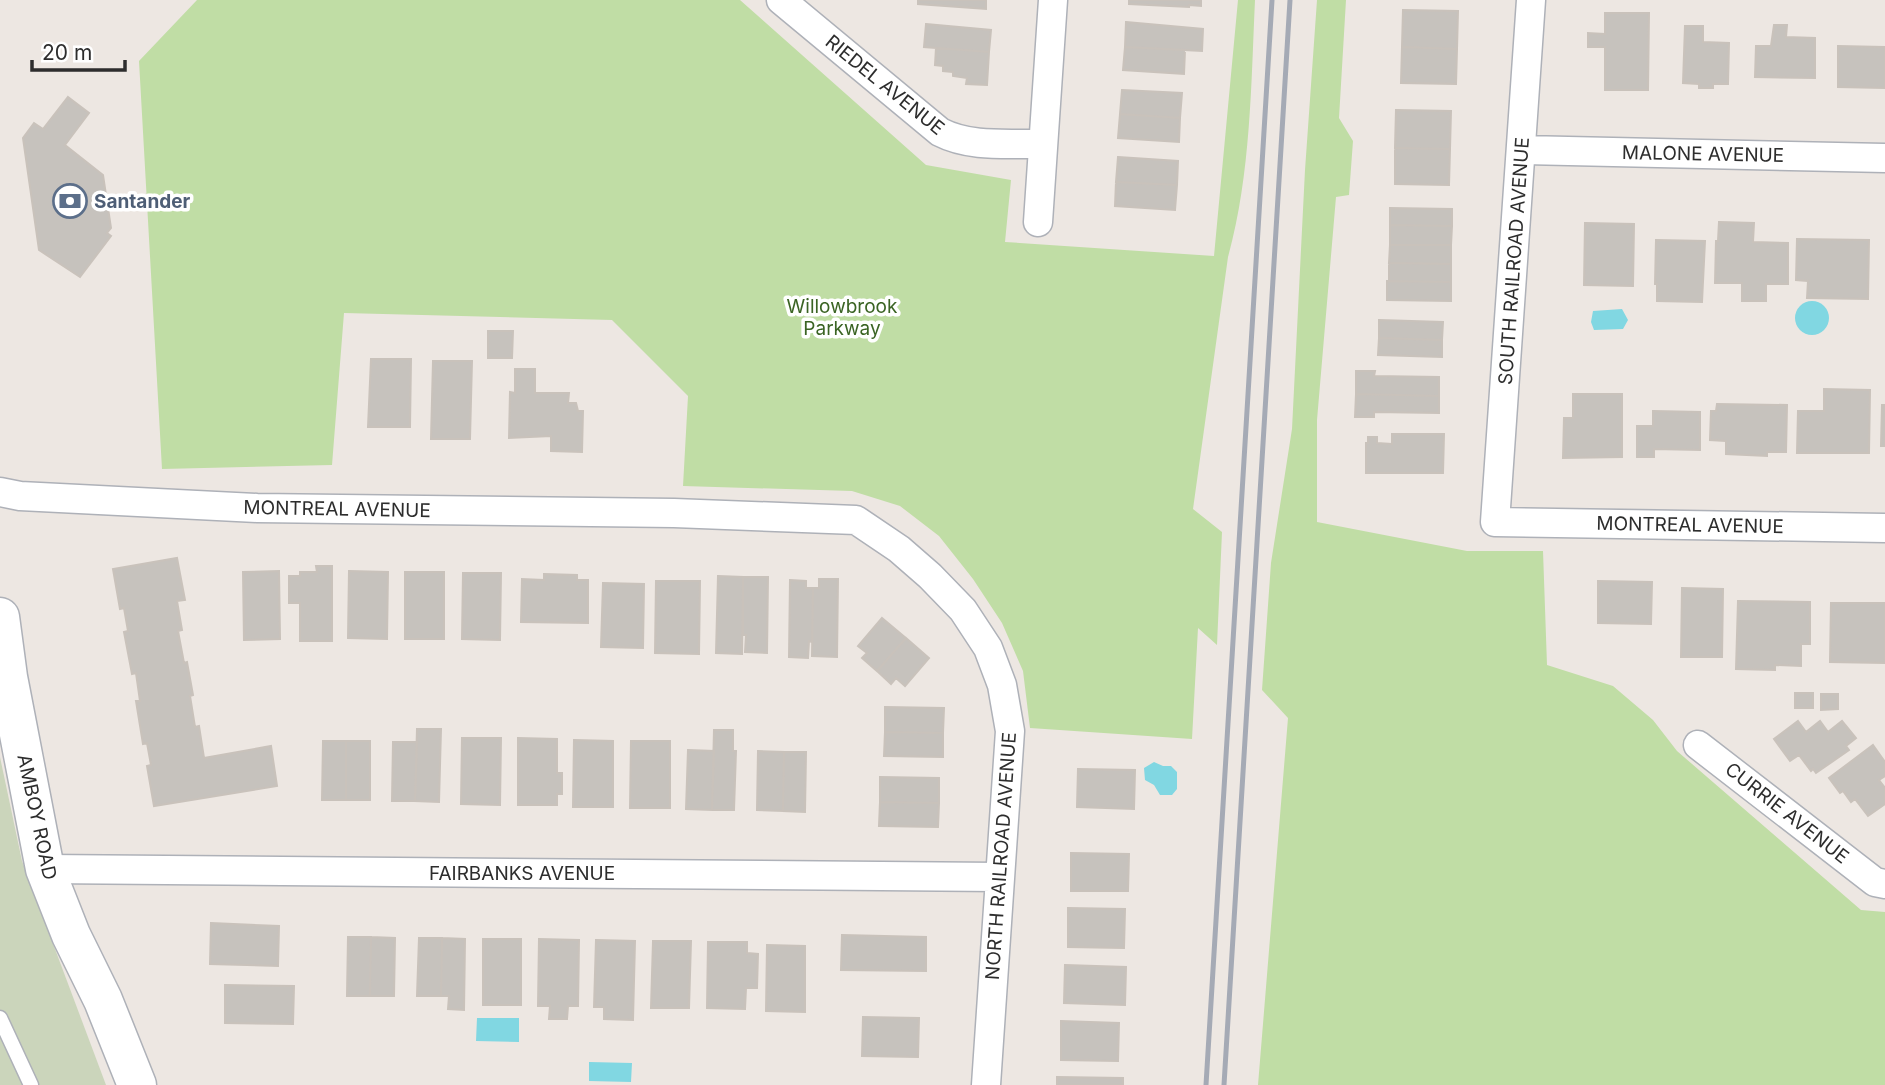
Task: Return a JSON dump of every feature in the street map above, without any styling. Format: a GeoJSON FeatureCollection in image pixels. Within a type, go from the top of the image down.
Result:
{"type":"FeatureCollection","features":[{"type":"Feature","properties":{"kind":"main road","name":"AMBOY ROAD"},"geometry":{"type":"LineString","coordinates":[[0,617],[8,677],[45,869],[137,1085]]}},
{"type":"Feature","properties":{"kind":"street","name":"RIEDEL AVENUE"},"geometry":{"type":"LineString","coordinates":[[781,0],[940,132],[974,142],[1043,144]]}},
{"type":"Feature","properties":{"kind":"street"},"geometry":{"type":"LineString","coordinates":[[1038,222],[1053,0]]}},
{"type":"Feature","properties":{"kind":"street","name":"SOUTH RAILROAD AVENUE"},"geometry":{"type":"LineString","coordinates":[[1495,522],[1531,0]]}},
{"type":"Feature","properties":{"kind":"street","name":"MALONE AVENUE"},"geometry":{"type":"LineString","coordinates":[[1521,150],[1885,158]]}},
{"type":"Feature","properties":{"kind":"street","name":"MONTREAL AVENUE"},"geometry":{"type":"LineString","coordinates":[[0,492],[257,508],[674,513],[856,520]]}},
{"type":"Feature","properties":{"kind":"street","name":"NORTH RAILROAD AVENUE"},"geometry":{"type":"LineString","coordinates":[[856,520],[900,548],[963,610],[988,648],[1002,685],[1010,731],[986,1085]]}},
{"type":"Feature","properties":{"kind":"street","name":"MONTREAL AVENUE"},"geometry":{"type":"LineString","coordinates":[[1495,522],[1885,528]]}},
{"type":"Feature","properties":{"kind":"street","name":"CURRIE AVENUE"},"geometry":{"type":"LineString","coordinates":[[1698,745],[1880,883]]}},
{"type":"Feature","properties":{"kind":"street","name":"FAIRBANKS AVENUE"},"geometry":{"type":"LineString","coordinates":[[45,869],[999,877]]}},
{"type":"Feature","properties":{"kind":"lane"},"geometry":{"type":"LineString","coordinates":[[0,1018],[31,1085]]}},
{"type":"Feature","properties":{"kind":"green space","name":"Willowbrook Parkway"},"geometry":{"type":"Polygon","coordinates":[[[197,0],[740,0],[926,165],[1011,180],[1005,242],[1214,256],[1238,0],[1255,0],[1246,162],[1228,257],[1193,509],[1222,532],[1217,645],[1198,628],[1192,739],[1030,728],[1023,671],[1002,623],[973,579],[939,536],[900,506],[852,491],[683,486],[688,396],[612,320],[344,313],[332,465],[162,469],[139,61],[197,0]]]}},
{"type":"Feature","properties":{"kind":"green space"},"geometry":{"type":"Polygon","coordinates":[[[1317,0],[1346,0],[1339,118],[1353,141],[1349,195],[1336,197],[1317,420],[1317,522],[1467,551],[1543,551],[1547,665],[1613,686],[1653,720],[1677,751],[1861,910],[1885,912],[1885,1085],[1258,1085],[1288,718],[1262,690],[1271,563],[1292,429],[1317,0]]]}},
{"type":"Feature","properties":{"kind":"green space"},"geometry":{"type":"Polygon","coordinates":[[[0,757],[22,861],[106,1085],[0,1085],[0,757]]]}},
{"type":"Feature","properties":{"kind":"water"},"geometry":{"type":"Polygon","coordinates":[[[1812,301],[1824,306],[1829,318],[1824,330],[1812,335],[1800,330],[1795,318],[1800,306],[1812,301]]]}},
{"type":"Feature","properties":{"kind":"water"},"geometry":{"type":"Polygon","coordinates":[[[1622,309],[1628,320],[1623,329],[1594,330],[1591,322],[1593,311],[1622,309]]]}},
{"type":"Feature","properties":{"kind":"water"},"geometry":{"type":"Polygon","coordinates":[[[1154,762],[1171,766],[1177,772],[1177,789],[1172,795],[1160,795],[1154,785],[1145,780],[1144,768],[1154,762]]]}},
{"type":"Feature","properties":{"kind":"water"},"geometry":{"type":"Polygon","coordinates":[[[477,1018],[519,1018],[519,1042],[476,1041],[477,1018]]]}},
{"type":"Feature","properties":{"kind":"water"},"geometry":{"type":"Polygon","coordinates":[[[589,1062],[632,1063],[631,1082],[589,1081],[589,1062]]]}},
{"type":"Feature","properties":{"kind":"building"},"geometry":{"type":"Polygon","coordinates":[[[918,0],[986,0],[986,9],[918,4],[918,0]]]}},
{"type":"Feature","properties":{"kind":"building"},"geometry":{"type":"Polygon","coordinates":[[[1129,0],[1201,0],[1201,6],[1129,4],[1129,0]]]}},
{"type":"Feature","properties":{"kind":"building"},"geometry":{"type":"Polygon","coordinates":[[[1403,10],[1458,11],[1457,49],[1402,47],[1403,10]]]}},
{"type":"Feature","properties":{"kind":"building"},"geometry":{"type":"Polygon","coordinates":[[[1605,13],[1649,13],[1648,90],[1605,90],[1605,47],[1588,47],[1588,33],[1605,34],[1605,13]]]}},
{"type":"Feature","properties":{"kind":"building"},"geometry":{"type":"Polygon","coordinates":[[[1126,22],[1203,29],[1202,51],[1125,47],[1126,22]]]}},
{"type":"Feature","properties":{"kind":"building"},"geometry":{"type":"Polygon","coordinates":[[[926,24],[991,30],[989,52],[924,47],[926,24]]]}},
{"type":"Feature","properties":{"kind":"building"},"geometry":{"type":"Polygon","coordinates":[[[1774,25],[1787,25],[1786,37],[1815,38],[1815,78],[1755,77],[1756,46],[1771,46],[1774,25]]]}},
{"type":"Feature","properties":{"kind":"building"},"geometry":{"type":"Polygon","coordinates":[[[1685,26],[1703,26],[1703,42],[1729,43],[1728,84],[1699,88],[1699,84],[1683,83],[1685,26]]]}},
{"type":"Feature","properties":{"kind":"building"},"geometry":{"type":"Polygon","coordinates":[[[1838,46],[1885,47],[1885,88],[1838,87],[1838,46]]]}},
{"type":"Feature","properties":{"kind":"building"},"geometry":{"type":"Polygon","coordinates":[[[1125,47],[1185,50],[1184,74],[1123,70],[1125,47]]]}},
{"type":"Feature","properties":{"kind":"building"},"geometry":{"type":"Polygon","coordinates":[[[1402,47],[1457,49],[1456,84],[1401,83],[1402,47]]]}},
{"type":"Feature","properties":{"kind":"building"},"geometry":{"type":"Polygon","coordinates":[[[936,48],[989,52],[987,85],[966,84],[967,78],[943,71],[943,66],[935,65],[936,48]]]}},
{"type":"Feature","properties":{"kind":"building"},"geometry":{"type":"Polygon","coordinates":[[[1122,90],[1182,93],[1180,118],[1120,114],[1122,90]]]}},
{"type":"Feature","properties":{"kind":"building","name":"Santander"},"geometry":{"type":"Polygon","coordinates":[[[68,97],[89,113],[65,145],[103,175],[111,228],[107,233],[111,236],[80,277],[39,250],[23,138],[34,123],[43,129],[68,97]]]}},
{"type":"Feature","properties":{"kind":"building"},"geometry":{"type":"Polygon","coordinates":[[[1396,110],[1451,111],[1450,149],[1395,148],[1396,110]]]}},
{"type":"Feature","properties":{"kind":"building"},"geometry":{"type":"Polygon","coordinates":[[[1120,114],[1180,118],[1179,142],[1118,138],[1120,114]]]}},
{"type":"Feature","properties":{"kind":"building"},"geometry":{"type":"Polygon","coordinates":[[[1395,148],[1450,149],[1449,185],[1395,184],[1395,148]]]}},
{"type":"Feature","properties":{"kind":"building"},"geometry":{"type":"Polygon","coordinates":[[[1118,157],[1178,161],[1177,185],[1116,182],[1118,157]]]}},
{"type":"Feature","properties":{"kind":"building"},"geometry":{"type":"Polygon","coordinates":[[[1116,182],[1177,185],[1175,210],[1115,206],[1116,182]]]}},
{"type":"Feature","properties":{"kind":"building"},"geometry":{"type":"Polygon","coordinates":[[[1390,208],[1452,209],[1452,226],[1390,225],[1390,208]]]}},
{"type":"Feature","properties":{"kind":"building"},"geometry":{"type":"Polygon","coordinates":[[[1719,222],[1754,223],[1753,242],[1788,243],[1788,284],[1766,284],[1766,301],[1742,301],[1742,283],[1715,283],[1719,222]]]}},
{"type":"Feature","properties":{"kind":"building"},"geometry":{"type":"Polygon","coordinates":[[[1585,223],[1634,224],[1633,286],[1584,285],[1585,223]]]}},
{"type":"Feature","properties":{"kind":"building"},"geometry":{"type":"Polygon","coordinates":[[[1390,225],[1452,226],[1451,245],[1390,245],[1390,225]]]}},
{"type":"Feature","properties":{"kind":"building"},"geometry":{"type":"Polygon","coordinates":[[[1797,239],[1869,240],[1868,299],[1807,298],[1808,281],[1796,280],[1797,239]]]}},
{"type":"Feature","properties":{"kind":"building"},"geometry":{"type":"Polygon","coordinates":[[[1656,240],[1705,241],[1702,302],[1657,301],[1656,240]]]}},
{"type":"Feature","properties":{"kind":"building"},"geometry":{"type":"Polygon","coordinates":[[[1390,245],[1451,245],[1451,264],[1389,263],[1390,245]]]}},
{"type":"Feature","properties":{"kind":"building"},"geometry":{"type":"Polygon","coordinates":[[[1389,263],[1451,264],[1451,282],[1389,281],[1389,263]]]}},
{"type":"Feature","properties":{"kind":"building"},"geometry":{"type":"Polygon","coordinates":[[[1387,281],[1451,282],[1451,301],[1387,300],[1387,281]]]}},
{"type":"Feature","properties":{"kind":"building"},"geometry":{"type":"Polygon","coordinates":[[[1379,320],[1443,322],[1442,340],[1379,338],[1379,320]]]}},
{"type":"Feature","properties":{"kind":"building"},"geometry":{"type":"Polygon","coordinates":[[[488,331],[513,331],[512,358],[488,358],[488,331]]]}},
{"type":"Feature","properties":{"kind":"building"},"geometry":{"type":"Polygon","coordinates":[[[1379,338],[1442,340],[1442,357],[1378,355],[1379,338]]]}},
{"type":"Feature","properties":{"kind":"building"},"geometry":{"type":"Polygon","coordinates":[[[371,359],[411,359],[410,427],[368,427],[371,359]]]}},
{"type":"Feature","properties":{"kind":"building"},"geometry":{"type":"Polygon","coordinates":[[[433,361],[472,361],[470,439],[431,439],[433,361]]]}},
{"type":"Feature","properties":{"kind":"building"},"geometry":{"type":"Polygon","coordinates":[[[515,369],[535,369],[535,393],[569,393],[568,403],[576,403],[578,411],[583,411],[582,452],[551,451],[551,436],[509,438],[510,392],[515,393],[515,369]]]}},
{"type":"Feature","properties":{"kind":"building"},"geometry":{"type":"Polygon","coordinates":[[[1356,371],[1375,371],[1374,376],[1439,377],[1439,396],[1356,394],[1356,371]]]}},
{"type":"Feature","properties":{"kind":"building"},"geometry":{"type":"Polygon","coordinates":[[[1824,389],[1870,390],[1869,453],[1797,453],[1798,411],[1824,411],[1824,389]]]}},
{"type":"Feature","properties":{"kind":"building"},"geometry":{"type":"Polygon","coordinates":[[[1356,394],[1439,396],[1439,413],[1374,412],[1374,417],[1355,417],[1356,394]]]}},
{"type":"Feature","properties":{"kind":"building"},"geometry":{"type":"Polygon","coordinates":[[[1573,394],[1622,394],[1622,457],[1563,458],[1564,418],[1573,418],[1573,394]]]}},
{"type":"Feature","properties":{"kind":"building"},"geometry":{"type":"Polygon","coordinates":[[[1717,404],[1787,405],[1786,452],[1767,452],[1767,456],[1726,454],[1726,441],[1710,440],[1711,411],[1716,411],[1717,404]]]}},
{"type":"Feature","properties":{"kind":"building"},"geometry":{"type":"Polygon","coordinates":[[[1882,405],[1885,405],[1885,446],[1881,446],[1882,405]]]}},
{"type":"Feature","properties":{"kind":"building"},"geometry":{"type":"Polygon","coordinates":[[[1653,411],[1700,412],[1700,450],[1654,449],[1654,457],[1637,457],[1637,426],[1653,426],[1653,411]]]}},
{"type":"Feature","properties":{"kind":"building"},"geometry":{"type":"Polygon","coordinates":[[[1392,434],[1444,434],[1443,473],[1366,473],[1368,437],[1377,437],[1377,443],[1392,444],[1392,434]]]}},
{"type":"Feature","properties":{"kind":"building"},"geometry":{"type":"Polygon","coordinates":[[[177,558],[185,600],[177,601],[182,630],[178,631],[193,695],[190,696],[195,727],[199,726],[204,758],[271,746],[277,786],[154,806],[147,766],[151,765],[147,743],[143,744],[136,701],[140,701],[136,673],[132,674],[124,632],[128,631],[124,608],[120,609],[113,569],[177,558]]]}},
{"type":"Feature","properties":{"kind":"building"},"geometry":{"type":"Polygon","coordinates":[[[316,566],[332,566],[332,641],[300,641],[300,603],[289,603],[289,576],[300,576],[300,572],[317,572],[316,566]]]}},
{"type":"Feature","properties":{"kind":"building"},"geometry":{"type":"Polygon","coordinates":[[[279,571],[280,639],[244,640],[243,572],[279,571]]]}},
{"type":"Feature","properties":{"kind":"building"},"geometry":{"type":"Polygon","coordinates":[[[349,571],[388,572],[387,639],[348,638],[349,571]]]}},
{"type":"Feature","properties":{"kind":"building"},"geometry":{"type":"Polygon","coordinates":[[[405,572],[444,572],[444,639],[405,639],[405,572]]]}},
{"type":"Feature","properties":{"kind":"building"},"geometry":{"type":"Polygon","coordinates":[[[463,573],[501,573],[500,640],[462,639],[463,573]]]}},
{"type":"Feature","properties":{"kind":"building"},"geometry":{"type":"Polygon","coordinates":[[[544,574],[577,575],[577,580],[588,580],[588,623],[521,622],[522,579],[544,580],[544,574]]]}},
{"type":"Feature","properties":{"kind":"building"},"geometry":{"type":"Polygon","coordinates":[[[718,576],[743,577],[742,654],[716,653],[718,576]]]}},
{"type":"Feature","properties":{"kind":"building"},"geometry":{"type":"Polygon","coordinates":[[[743,577],[768,577],[767,653],[745,652],[743,577]]]}},
{"type":"Feature","properties":{"kind":"building"},"geometry":{"type":"Polygon","coordinates":[[[819,579],[838,579],[837,657],[812,656],[813,588],[819,588],[819,579]]]}},
{"type":"Feature","properties":{"kind":"building"},"geometry":{"type":"Polygon","coordinates":[[[790,580],[806,581],[806,588],[813,588],[812,642],[809,641],[808,658],[789,657],[790,580]]]}},
{"type":"Feature","properties":{"kind":"building"},"geometry":{"type":"Polygon","coordinates":[[[656,581],[700,581],[699,654],[655,653],[656,581]]]}},
{"type":"Feature","properties":{"kind":"building"},"geometry":{"type":"Polygon","coordinates":[[[1598,581],[1652,582],[1651,624],[1598,623],[1598,581]]]}},
{"type":"Feature","properties":{"kind":"building"},"geometry":{"type":"Polygon","coordinates":[[[603,583],[644,584],[643,648],[601,647],[603,583]]]}},
{"type":"Feature","properties":{"kind":"building"},"geometry":{"type":"Polygon","coordinates":[[[1682,588],[1723,589],[1722,657],[1681,657],[1682,588]]]}},
{"type":"Feature","properties":{"kind":"building"},"geometry":{"type":"Polygon","coordinates":[[[1738,601],[1810,602],[1810,644],[1801,644],[1801,666],[1775,665],[1775,670],[1736,669],[1738,601]]]}},
{"type":"Feature","properties":{"kind":"building"},"geometry":{"type":"Polygon","coordinates":[[[1831,603],[1885,603],[1885,663],[1830,662],[1831,603]]]}},
{"type":"Feature","properties":{"kind":"building"},"geometry":{"type":"Polygon","coordinates":[[[882,618],[906,638],[877,671],[862,658],[867,653],[858,646],[882,618]]]}},
{"type":"Feature","properties":{"kind":"building"},"geometry":{"type":"Polygon","coordinates":[[[906,638],[929,658],[905,686],[896,678],[891,684],[877,671],[906,638]]]}},
{"type":"Feature","properties":{"kind":"building"},"geometry":{"type":"Polygon","coordinates":[[[1795,693],[1813,693],[1813,708],[1795,708],[1795,693]]]}},
{"type":"Feature","properties":{"kind":"building"},"geometry":{"type":"Polygon","coordinates":[[[1821,694],[1838,694],[1838,709],[1821,710],[1821,694]]]}},
{"type":"Feature","properties":{"kind":"building"},"geometry":{"type":"Polygon","coordinates":[[[885,707],[944,708],[943,733],[885,732],[885,707]]]}},
{"type":"Feature","properties":{"kind":"building"},"geometry":{"type":"Polygon","coordinates":[[[1798,721],[1806,732],[1820,721],[1828,732],[1842,721],[1856,738],[1846,746],[1849,750],[1816,773],[1813,769],[1811,771],[1799,755],[1790,761],[1774,739],[1798,721]]]}},
{"type":"Feature","properties":{"kind":"building"},"geometry":{"type":"Polygon","coordinates":[[[417,729],[441,729],[439,802],[415,801],[417,729]]]}},
{"type":"Feature","properties":{"kind":"building"},"geometry":{"type":"Polygon","coordinates":[[[714,730],[733,730],[733,751],[736,751],[734,810],[712,810],[714,730]]]}},
{"type":"Feature","properties":{"kind":"building"},"geometry":{"type":"Polygon","coordinates":[[[885,732],[943,733],[943,757],[884,756],[885,732]]]}},
{"type":"Feature","properties":{"kind":"building"},"geometry":{"type":"Polygon","coordinates":[[[462,738],[501,738],[500,805],[461,804],[462,738]]]}},
{"type":"Feature","properties":{"kind":"building"},"geometry":{"type":"Polygon","coordinates":[[[518,738],[557,739],[557,773],[562,773],[562,794],[557,794],[557,805],[518,805],[518,738]]]}},
{"type":"Feature","properties":{"kind":"building"},"geometry":{"type":"Polygon","coordinates":[[[574,740],[613,741],[613,807],[573,807],[574,740]]]}},
{"type":"Feature","properties":{"kind":"building"},"geometry":{"type":"Polygon","coordinates":[[[323,741],[346,741],[346,800],[322,800],[323,741]]]}},
{"type":"Feature","properties":{"kind":"building"},"geometry":{"type":"Polygon","coordinates":[[[346,741],[370,741],[370,800],[346,800],[346,741]]]}},
{"type":"Feature","properties":{"kind":"building"},"geometry":{"type":"Polygon","coordinates":[[[631,741],[670,741],[670,808],[630,808],[631,741]]]}},
{"type":"Feature","properties":{"kind":"building"},"geometry":{"type":"Polygon","coordinates":[[[393,742],[417,742],[415,801],[392,801],[393,742]]]}},
{"type":"Feature","properties":{"kind":"building"},"geometry":{"type":"Polygon","coordinates":[[[1873,745],[1885,762],[1885,776],[1879,780],[1885,788],[1885,804],[1868,816],[1855,799],[1851,802],[1829,778],[1873,745]]]}},
{"type":"Feature","properties":{"kind":"building"},"geometry":{"type":"Polygon","coordinates":[[[688,750],[714,751],[712,810],[686,809],[688,750]]]}},
{"type":"Feature","properties":{"kind":"building"},"geometry":{"type":"Polygon","coordinates":[[[758,751],[784,752],[783,811],[757,810],[758,751]]]}},
{"type":"Feature","properties":{"kind":"building"},"geometry":{"type":"Polygon","coordinates":[[[784,752],[806,752],[805,812],[783,811],[784,752]]]}},
{"type":"Feature","properties":{"kind":"building"},"geometry":{"type":"Polygon","coordinates":[[[1078,769],[1135,770],[1134,809],[1077,807],[1078,769]]]}},
{"type":"Feature","properties":{"kind":"building"},"geometry":{"type":"Polygon","coordinates":[[[880,777],[939,778],[939,803],[880,802],[880,777]]]}},
{"type":"Feature","properties":{"kind":"building"},"geometry":{"type":"Polygon","coordinates":[[[880,802],[939,803],[938,827],[879,826],[880,802]]]}},
{"type":"Feature","properties":{"kind":"building"},"geometry":{"type":"Polygon","coordinates":[[[1071,853],[1129,854],[1128,891],[1071,891],[1071,853]]]}},
{"type":"Feature","properties":{"kind":"building"},"geometry":{"type":"Polygon","coordinates":[[[1068,908],[1125,909],[1124,948],[1068,947],[1068,908]]]}},
{"type":"Feature","properties":{"kind":"building"},"geometry":{"type":"Polygon","coordinates":[[[211,923],[279,926],[278,966],[210,964],[211,923]]]}},
{"type":"Feature","properties":{"kind":"building"},"geometry":{"type":"Polygon","coordinates":[[[842,935],[926,937],[926,971],[841,970],[842,935]]]}},
{"type":"Feature","properties":{"kind":"building"},"geometry":{"type":"Polygon","coordinates":[[[348,937],[371,937],[370,996],[347,996],[348,937]]]}},
{"type":"Feature","properties":{"kind":"building"},"geometry":{"type":"Polygon","coordinates":[[[371,937],[395,938],[394,996],[370,996],[371,937]]]}},
{"type":"Feature","properties":{"kind":"building"},"geometry":{"type":"Polygon","coordinates":[[[419,938],[442,938],[441,996],[417,996],[419,938]]]}},
{"type":"Feature","properties":{"kind":"building"},"geometry":{"type":"Polygon","coordinates":[[[442,938],[465,939],[464,1010],[448,1009],[449,996],[441,996],[442,938]]]}},
{"type":"Feature","properties":{"kind":"building"},"geometry":{"type":"Polygon","coordinates":[[[483,939],[521,939],[521,1005],[483,1005],[483,939]]]}},
{"type":"Feature","properties":{"kind":"building"},"geometry":{"type":"Polygon","coordinates":[[[539,939],[579,940],[578,1006],[568,1006],[567,1019],[549,1019],[550,1006],[538,1006],[539,939]]]}},
{"type":"Feature","properties":{"kind":"building"},"geometry":{"type":"Polygon","coordinates":[[[596,940],[635,941],[633,1020],[604,1019],[604,1007],[594,1007],[596,940]]]}},
{"type":"Feature","properties":{"kind":"building"},"geometry":{"type":"Polygon","coordinates":[[[653,941],[691,941],[689,1008],[651,1008],[653,941]]]}},
{"type":"Feature","properties":{"kind":"building"},"geometry":{"type":"Polygon","coordinates":[[[708,942],[747,942],[747,953],[758,954],[757,988],[746,988],[745,1009],[707,1008],[708,942]]]}},
{"type":"Feature","properties":{"kind":"building"},"geometry":{"type":"Polygon","coordinates":[[[767,945],[805,946],[805,1012],[766,1011],[767,945]]]}},
{"type":"Feature","properties":{"kind":"building"},"geometry":{"type":"Polygon","coordinates":[[[1065,965],[1126,967],[1125,1005],[1064,1003],[1065,965]]]}},
{"type":"Feature","properties":{"kind":"building"},"geometry":{"type":"Polygon","coordinates":[[[225,985],[294,986],[293,1024],[225,1023],[225,985]]]}},
{"type":"Feature","properties":{"kind":"building"},"geometry":{"type":"Polygon","coordinates":[[[863,1017],[919,1018],[918,1057],[862,1056],[863,1017]]]}},
{"type":"Feature","properties":{"kind":"building"},"geometry":{"type":"Polygon","coordinates":[[[1061,1021],[1119,1023],[1118,1061],[1061,1060],[1061,1021]]]}},
{"type":"Feature","properties":{"kind":"building"},"geometry":{"type":"Polygon","coordinates":[[[1057,1077],[1123,1078],[1123,1085],[1057,1085],[1057,1077]]]}},
{"type":"Feature","properties":{"kind":"railway"},"geometry":{"type":"LineString","coordinates":[[1206,1085],[1272,0]]}},
{"type":"Feature","properties":{"kind":"railway"},"geometry":{"type":"LineString","coordinates":[[1224,1085],[1290,0]]}},
{"type":"Feature","properties":{"kind":"place","name":"Santander"},"geometry":{"type":"Point","coordinates":[70,201]}}]}
